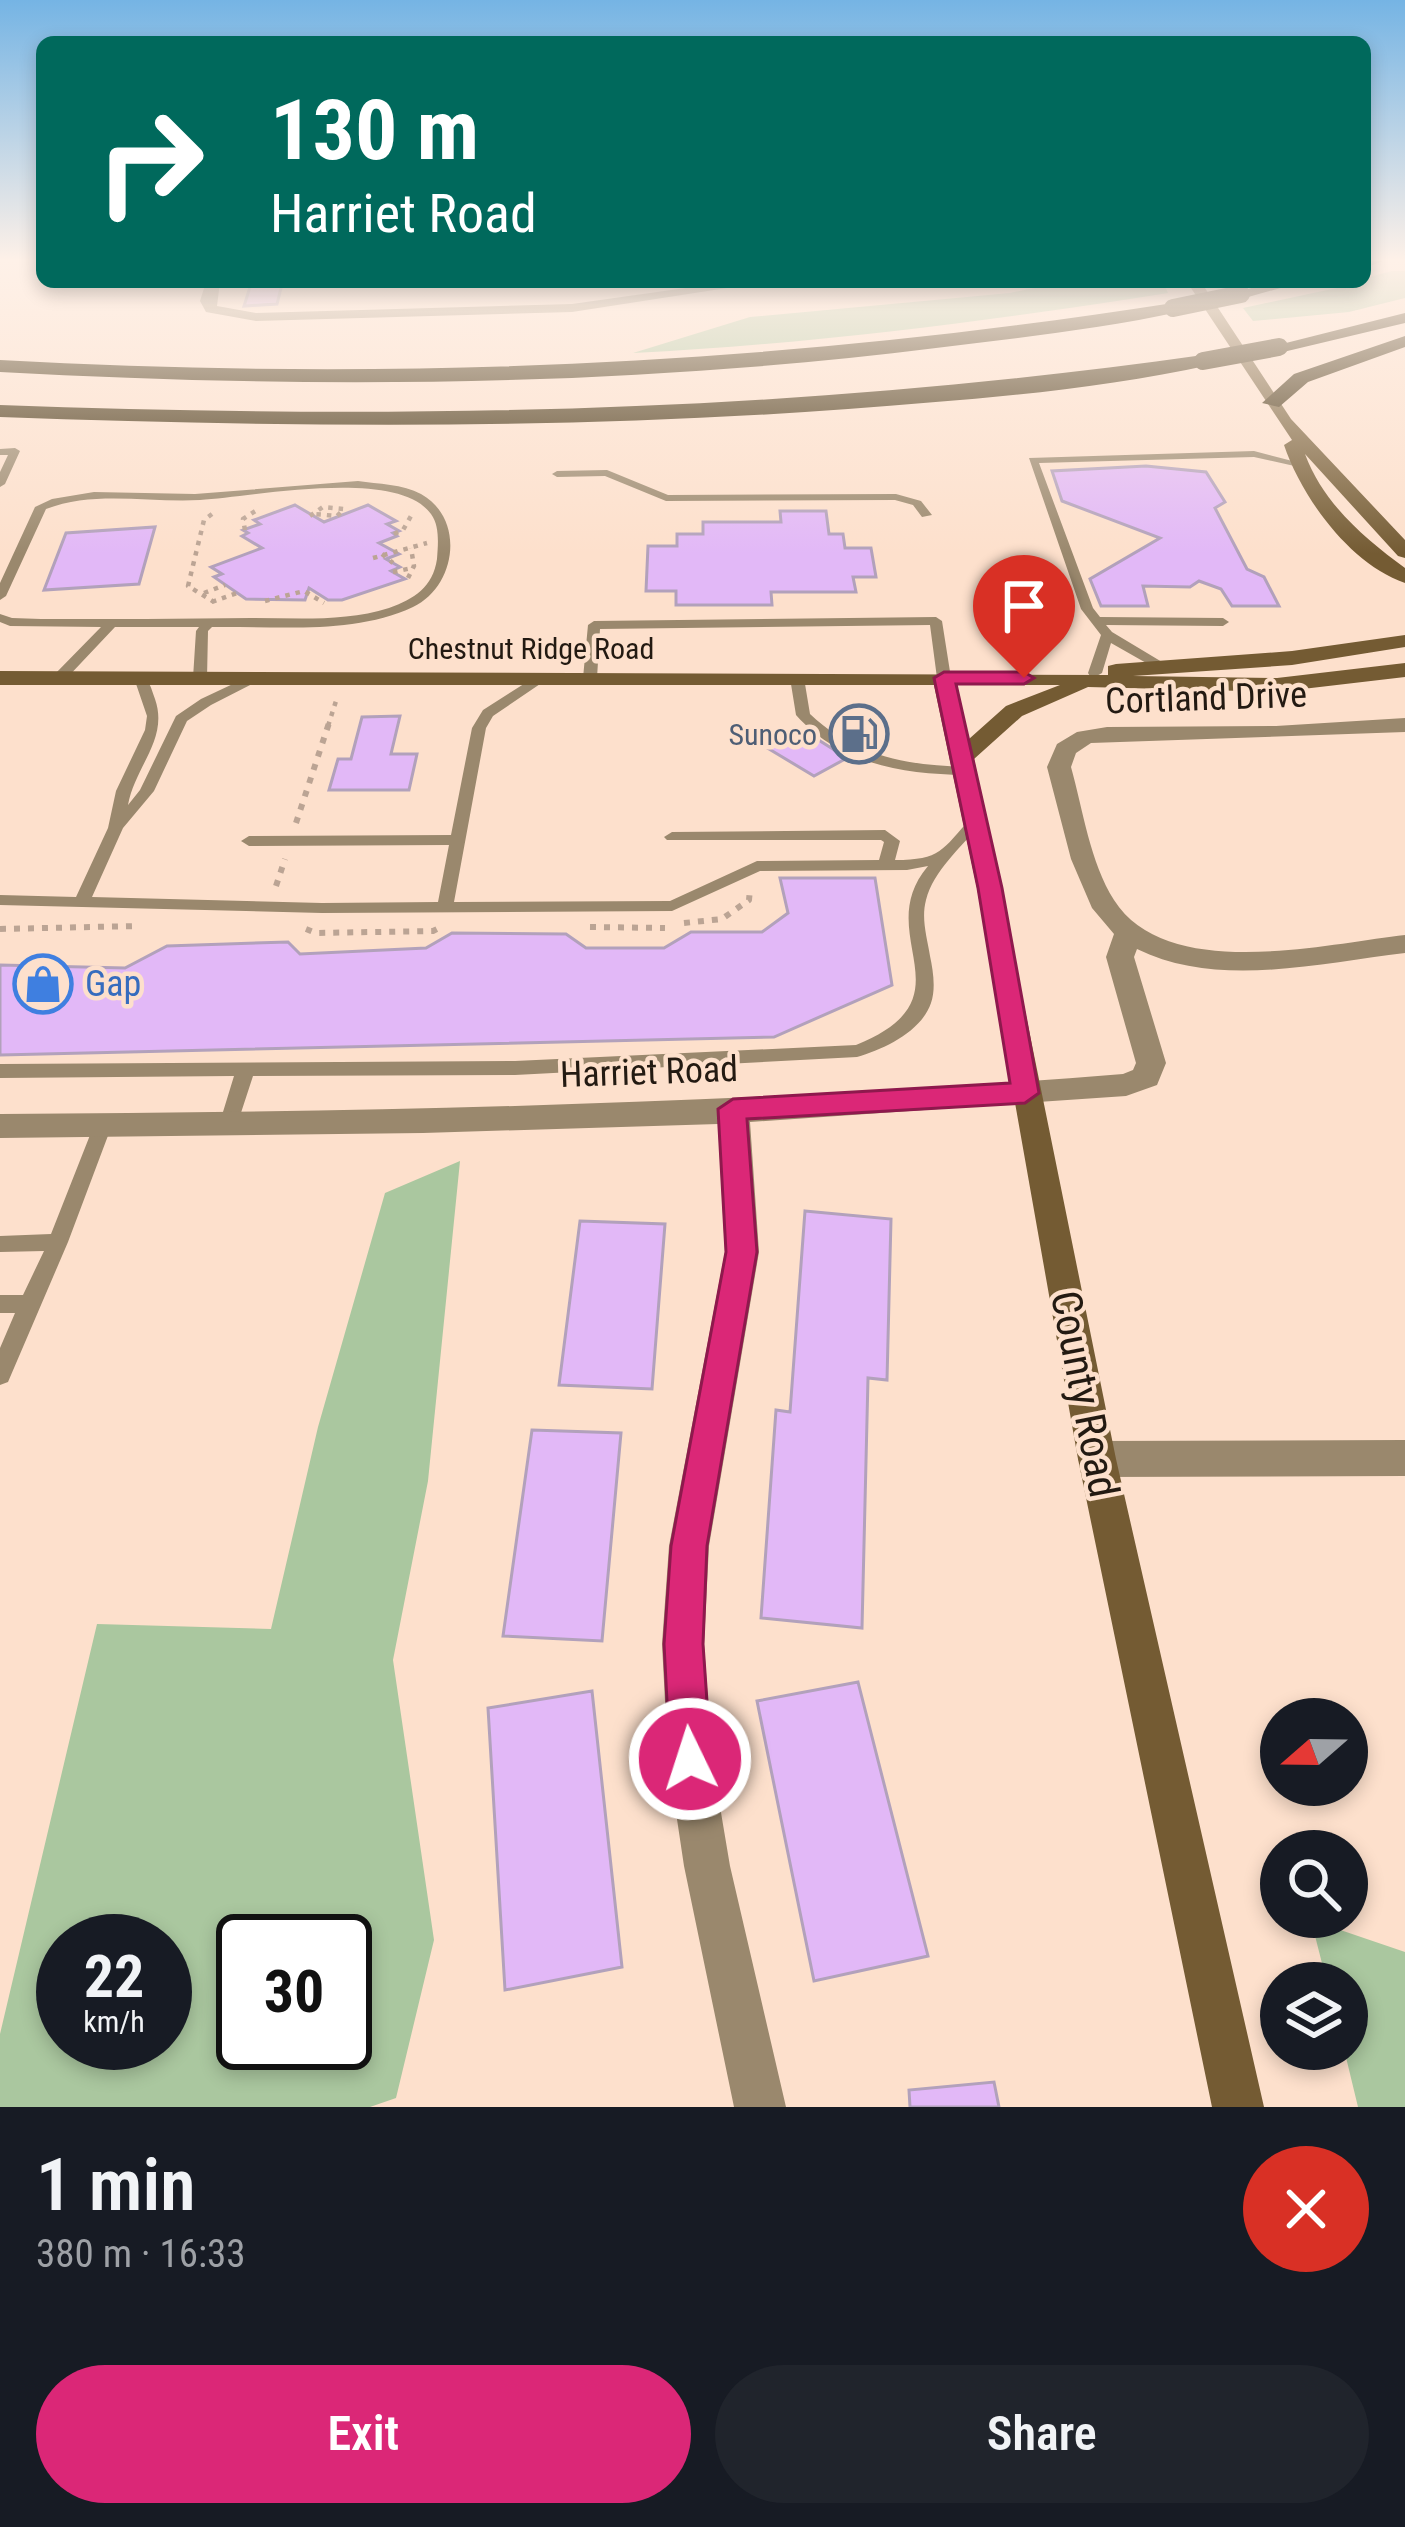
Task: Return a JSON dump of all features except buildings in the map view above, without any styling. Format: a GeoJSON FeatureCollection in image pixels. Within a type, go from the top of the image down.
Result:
{"type":"FeatureCollection","features":[{"type":"Feature","properties":{"kind":"highway"},"geometry":{"type":"LineString","coordinates":[[0,367],[327,378],[634,370],[776,357]]}},
{"type":"Feature","properties":{"kind":"highway"},"geometry":{"type":"LineString","coordinates":[[0,411],[381,422],[637,418],[970,394],[1223,357]]}},
{"type":"Feature","properties":{"kind":"highway"},"geometry":{"type":"LineString","coordinates":[[1272,403],[1301,378],[1359,357]]}},
{"type":"Feature","properties":{"kind":"main road"},"geometry":{"type":"LineString","coordinates":[[1243,357],[1288,432],[1299,464],[1405,601]]}},
{"type":"Feature","properties":{"kind":"main road"},"geometry":{"type":"LineString","coordinates":[[1288,432],[1405,552]]}},
{"type":"Feature","properties":{"kind":"main road"},"geometry":{"type":"LineString","coordinates":[[1359,544],[1405,577]]}},
{"type":"Feature","properties":{"kind":"main road","name":"Chestnut Ridge Road"},"geometry":{"type":"LineString","coordinates":[[0,678],[1063,678],[1160,665],[1292,658],[1402,639]]}},
{"type":"Feature","properties":{"kind":"main road","name":"Chestnut Ridge Road"},"geometry":{"type":"LineString","coordinates":[[1094,677],[1172,688],[1247,687],[1405,670]]}},
{"type":"Feature","properties":{"kind":"main road"},"geometry":{"type":"LineString","coordinates":[[963,764],[1014,711],[1094,677]]}},
{"type":"Feature","properties":{"kind":"main road","name":"County Road"},"geometry":{"type":"LineString","coordinates":[[944,678],[976,821],[1097,1459],[1238,2107]]}},
{"type":"Feature","properties":{"kind":"street","name":"Cortland Drive"},"geometry":{"type":"LineString","coordinates":[[1128,932],[1100,897],[1060,773],[1061,754],[1071,745],[1107,734],[1258,734],[1405,725]]}},
{"type":"Feature","properties":{"kind":"street"},"geometry":{"type":"LineString","coordinates":[[1128,932],[1174,952],[1225,960],[1405,944]]}},
{"type":"Feature","properties":{"kind":"street","name":"Harriet Road"},"geometry":{"type":"LineString","coordinates":[[0,1126],[227,1125],[733,1109],[1126,1085],[1150,1071],[1120,957],[1128,932]]}},
{"type":"Feature","properties":{"kind":"street"},"geometry":{"type":"LineString","coordinates":[[733,1109],[742,1252],[689,1546],[683,1644],[690,1759],[704,1845],[760,2107]]}},
{"type":"Feature","properties":{"kind":"street"},"geometry":{"type":"LineString","coordinates":[[1097,1459],[1405,1458]]}},
{"type":"Feature","properties":{"kind":"lane"},"geometry":{"type":"LineString","coordinates":[[1232,454],[1288,432]]}},
{"type":"Feature","properties":{"kind":"lane"},"geometry":{"type":"LineString","coordinates":[[0,452],[15,452],[0,484]]}},
{"type":"Feature","properties":{"kind":"lane"},"geometry":{"type":"LineString","coordinates":[[1160,665],[1103,628],[1084,604],[1033,460],[1232,454],[1299,464]]}},
{"type":"Feature","properties":{"kind":"lane"},"geometry":{"type":"LineString","coordinates":[[557,475],[607,473],[666,498],[896,497],[917,502],[926,515]]}},
{"type":"Feature","properties":{"kind":"lane"},"geometry":{"type":"LineString","coordinates":[[0,596],[41,507],[53,501],[232,496],[339,484],[396,490],[421,498],[436,512],[445,536],[440,580],[410,604],[382,614],[332,621],[208,623],[10,622],[0,618]]}},
{"type":"Feature","properties":{"kind":"lane"},"geometry":{"type":"LineString","coordinates":[[590,678],[594,625],[936,621],[944,678]]}},
{"type":"Feature","properties":{"kind":"lane"},"geometry":{"type":"LineString","coordinates":[[1103,628],[1223,622]]}},
{"type":"Feature","properties":{"kind":"lane"},"geometry":{"type":"LineString","coordinates":[[58,678],[112,623]]}},
{"type":"Feature","properties":{"kind":"lane"},"geometry":{"type":"LineString","coordinates":[[200,678],[202,632],[208,623]]}},
{"type":"Feature","properties":{"kind":"lane"},"geometry":{"type":"LineString","coordinates":[[1094,677],[1103,628]]}},
{"type":"Feature","properties":{"kind":"lane"},"geometry":{"type":"LineString","coordinates":[[83,900],[116,828],[123,791],[154,716],[141,677]]}},
{"type":"Feature","properties":{"kind":"lane"},"geometry":{"type":"LineString","coordinates":[[116,828],[147,791],[181,719],[206,701],[257,678]]}},
{"type":"Feature","properties":{"kind":"lane"},"geometry":{"type":"LineString","coordinates":[[796,678],[803,715],[863,756],[913,770],[963,764]]}},
{"type":"Feature","properties":{"kind":"lane"},"geometry":{"type":"LineString","coordinates":[[445,908],[475,740],[488,713],[538,679]]}},
{"type":"Feature","properties":{"kind":"lane"},"geometry":{"type":"LineString","coordinates":[[0,1071],[515,1068],[869,1048],[910,1020],[923,1003],[916,897],[923,878],[976,821]]}},
{"type":"Feature","properties":{"kind":"lane"},"geometry":{"type":"LineString","coordinates":[[672,837],[885,835],[892,841],[886,865]]}},
{"type":"Feature","properties":{"kind":"lane"},"geometry":{"type":"LineString","coordinates":[[249,841],[458,840]]}},
{"type":"Feature","properties":{"kind":"lane"},"geometry":{"type":"LineString","coordinates":[[0,900],[445,908],[672,906],[757,866],[886,865],[943,859]]}},
{"type":"Feature","properties":{"kind":"lane"},"geometry":{"type":"LineString","coordinates":[[227,1125],[245,1071]]}},
{"type":"Feature","properties":{"kind":"lane"},"geometry":{"type":"LineString","coordinates":[[0,1375],[104,1125]]}},
{"type":"Feature","properties":{"kind":"lane"},"geometry":{"type":"LineString","coordinates":[[0,1244],[58,1242]]}},
{"type":"Feature","properties":{"kind":"lane"},"geometry":{"type":"LineString","coordinates":[[0,1304],[29,1304]]}},
{"type":"Feature","properties":{"kind":"path"},"geometry":{"type":"LineString","coordinates":[[240,508],[266,506],[247,514],[244,530]]}},
{"type":"Feature","properties":{"kind":"path"},"geometry":{"type":"LineString","coordinates":[[394,534],[403,530],[415,508],[422,514]]}},
{"type":"Feature","properties":{"kind":"path"},"geometry":{"type":"LineString","coordinates":[[214,602],[188,585],[204,520],[221,512]]}},
{"type":"Feature","properties":{"kind":"path"},"geometry":{"type":"LineString","coordinates":[[312,515],[339,517]]}},
{"type":"Feature","properties":{"kind":"path"},"geometry":{"type":"LineString","coordinates":[[373,558],[428,541]]}},
{"type":"Feature","properties":{"kind":"path"},"geometry":{"type":"LineString","coordinates":[[400,585],[413,567],[411,548]]}},
{"type":"Feature","properties":{"kind":"path"},"geometry":{"type":"LineString","coordinates":[[382,554],[393,563]]}},
{"type":"Feature","properties":{"kind":"path"},"geometry":{"type":"LineString","coordinates":[[392,572],[413,567]]}},
{"type":"Feature","properties":{"kind":"path"},"geometry":{"type":"LineString","coordinates":[[204,593],[225,585]]}},
{"type":"Feature","properties":{"kind":"path"},"geometry":{"type":"LineString","coordinates":[[254,604],[304,591],[335,605]]}},
{"type":"Feature","properties":{"kind":"path"},"geometry":{"type":"LineString","coordinates":[[206,606],[232,606]]}},
{"type":"Feature","properties":{"kind":"path"},"geometry":{"type":"LineString","coordinates":[[269,905],[336,701]]}},
{"type":"Feature","properties":{"kind":"green space"},"geometry":{"type":"Polygon","coordinates":[[[460,1161],[428,1481],[393,1660],[434,1940],[396,2098],[370,2107],[0,2107],[0,2034],[97,1624],[271,1629],[318,1427],[385,1193],[460,1161]]]}},
{"type":"Feature","properties":{"kind":"green space"},"geometry":{"type":"Polygon","coordinates":[[[1316,1938],[1364,1938],[1405,1952],[1405,2107],[1358,2107],[1349,2070],[1368,2070],[1368,1962],[1322,1962],[1316,1938]]]}},
{"type":"Feature","properties":{"kind":"place","name":"Sunoco"},"geometry":{"type":"Point","coordinates":[859,734]}},
{"type":"Feature","properties":{"kind":"place","name":"Gap"},"geometry":{"type":"Point","coordinates":[43,984]}},
{"type":"Feature","properties":{"kind":"route"},"geometry":{"type":"LineString","coordinates":[[690,1759],[683,1644],[689,1546],[742,1252],[733,1109],[1025,1093],[990,888],[944,678],[1024,678]]}}]}
